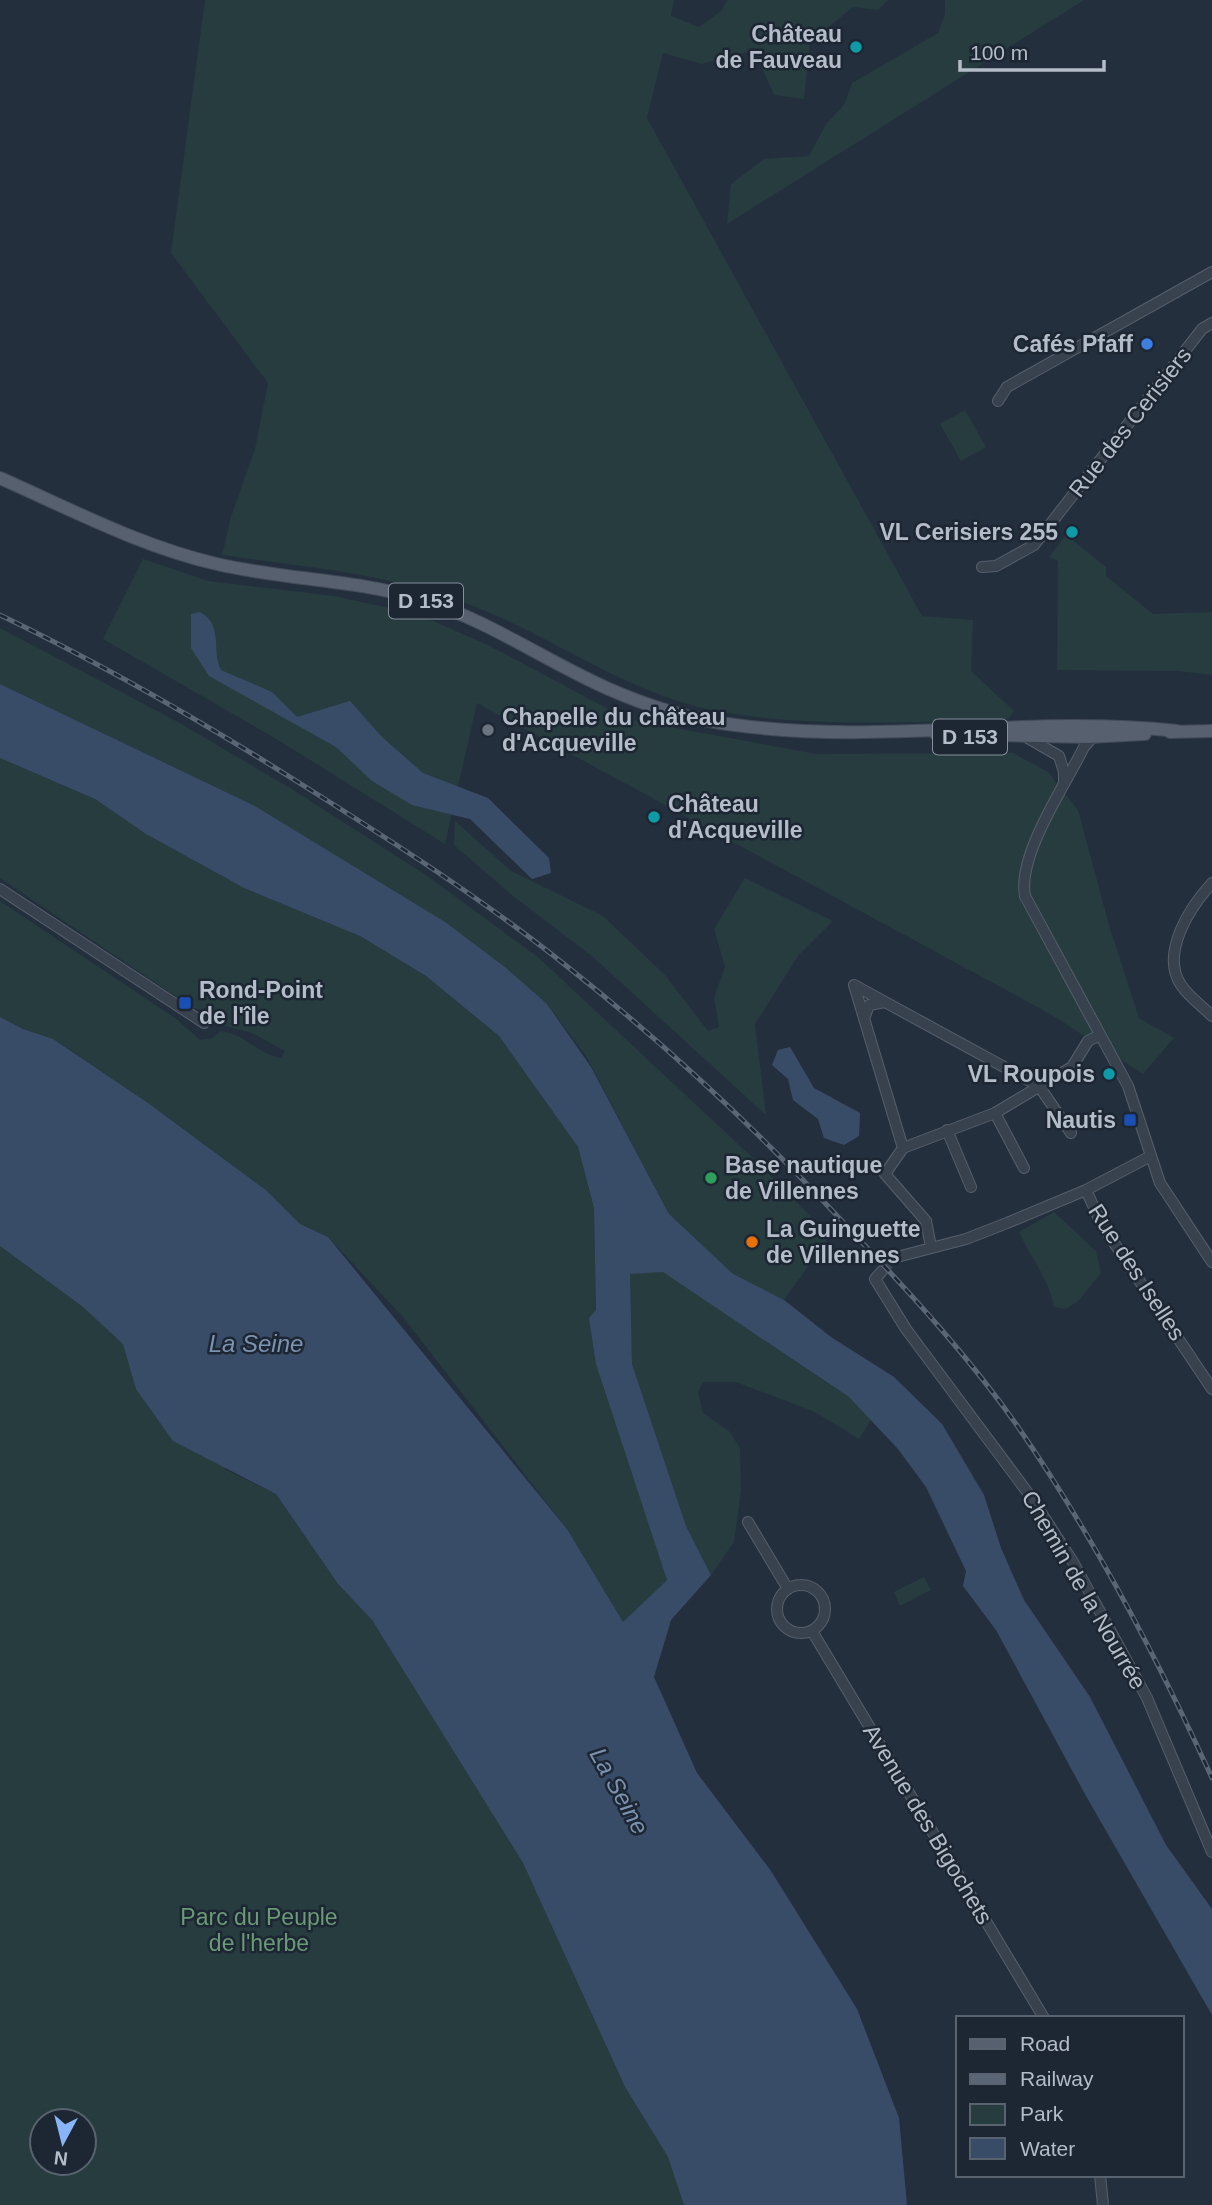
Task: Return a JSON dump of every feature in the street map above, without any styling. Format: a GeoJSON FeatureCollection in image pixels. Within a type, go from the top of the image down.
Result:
{"type":"FeatureCollection","features":[{"type":"Feature","properties":{"kind":"main road","name":"D 153"},"geometry":{"type":"LineString","coordinates":[[1,479],[154,544],[197,559],[257,572],[361,584],[424,600],[479,621],[611,690],[679,714],[730,725],[776,730],[1026,737],[1138,727],[1177,731]]}},
{"type":"Feature","properties":{"kind":"main road","name":"D 153"},"geometry":{"type":"LineString","coordinates":[[916,732],[948,727],[1052,726],[1093,737],[1212,731]]}},
{"type":"Feature","properties":{"kind":"street"},"geometry":{"type":"LineString","coordinates":[[998,401],[1007,387],[1212,272]]}},
{"type":"Feature","properties":{"kind":"street","name":"Rue des Cerisiers"},"geometry":{"type":"LineString","coordinates":[[982,567],[996,566],[1034,545],[1113,446],[1128,421],[1202,329],[1212,323]]}},
{"type":"Feature","properties":{"kind":"street"},"geometry":{"type":"LineString","coordinates":[[1064,786],[1064,772],[1059,756],[1067,732]]}},
{"type":"Feature","properties":{"kind":"street"},"geometry":{"type":"LineString","coordinates":[[1067,732],[1074,751],[1075,765]]}},
{"type":"Feature","properties":{"kind":"street"},"geometry":{"type":"LineString","coordinates":[[1026,737],[1059,756]]}},
{"type":"Feature","properties":{"kind":"street"},"geometry":{"type":"LineString","coordinates":[[1093,737],[1075,765],[1031,854],[1024,888],[1036,919],[1128,1086],[1149,1157],[1164,1192],[1212,1262]]}},
{"type":"Feature","properties":{"kind":"street"},"geometry":{"type":"LineString","coordinates":[[1212,883],[1181,928],[1172,962],[1181,985],[1212,1016]]}},
{"type":"Feature","properties":{"kind":"street"},"geometry":{"type":"LineString","coordinates":[[0,888],[204,1023]]}},
{"type":"Feature","properties":{"kind":"street"},"geometry":{"type":"LineString","coordinates":[[903,1148],[854,985],[1039,1086],[1071,1133]]}},
{"type":"Feature","properties":{"kind":"street"},"geometry":{"type":"LineString","coordinates":[[864,1019],[869,1005],[885,1002]]}},
{"type":"Feature","properties":{"kind":"street"},"geometry":{"type":"LineString","coordinates":[[931,1247],[926,1221],[885,1174],[903,1148],[995,1113],[1072,1067],[1087,1041],[1100,1035]]}},
{"type":"Feature","properties":{"kind":"street"},"geometry":{"type":"LineString","coordinates":[[995,1113],[1024,1168]]}},
{"type":"Feature","properties":{"kind":"street"},"geometry":{"type":"LineString","coordinates":[[947,1130],[971,1187]]}},
{"type":"Feature","properties":{"kind":"street"},"geometry":{"type":"LineString","coordinates":[[897,1257],[967,1239],[1086,1190],[1149,1157]]}},
{"type":"Feature","properties":{"kind":"street","name":"Rue des Iselles"},"geometry":{"type":"LineString","coordinates":[[1086,1190],[1102,1225],[1212,1389]]}},
{"type":"Feature","properties":{"kind":"street","name":"Chemin de la Nourrée"},"geometry":{"type":"LineString","coordinates":[[878,1275],[906,1329],[1031,1497],[1073,1562],[1147,1698],[1212,1852]]}},
{"type":"Feature","properties":{"kind":"street"},"geometry":{"type":"LineString","coordinates":[[748,1522],[788,1589]]}},
{"type":"Feature","properties":{"kind":"street"},"geometry":{"type":"LineString","coordinates":[[803,1585],[817,1591],[822,1597],[825,1605],[823,1620],[812,1631],[796,1633],[789,1630],[779,1617],[779,1602],[788,1589],[803,1585]]}},
{"type":"Feature","properties":{"kind":"street","name":"Avenue des Bigochets"},"geometry":{"type":"LineString","coordinates":[[812,1631],[1043,2016]]}},
{"type":"Feature","properties":{"kind":"street"},"geometry":{"type":"LineString","coordinates":[[1100,2177],[1103,2205]]}},
{"type":"Feature","properties":{"kind":"green space"},"geometry":{"type":"Polygon","coordinates":[[[205,0],[674,0],[671,16],[699,27],[721,11],[728,0],[888,0],[878,10],[853,7],[810,42],[804,99],[774,95],[754,50],[702,64],[663,53],[647,118],[922,616],[973,620],[971,671],[1014,711],[1008,719],[814,722],[737,715],[702,708],[640,687],[495,615],[435,593],[345,572],[222,555],[231,517],[255,449],[268,383],[171,253],[205,0]]]}},
{"type":"Feature","properties":{"kind":"green space"},"geometry":{"type":"Polygon","coordinates":[[[945,0],[1084,0],[727,224],[731,184],[764,159],[809,156],[826,124],[844,105],[852,83],[938,33],[945,14],[945,0]]]}},
{"type":"Feature","properties":{"kind":"green space"},"geometry":{"type":"Polygon","coordinates":[[[965,410],[986,447],[961,461],[940,424],[965,410]]]}},
{"type":"Feature","properties":{"kind":"green space"},"geometry":{"type":"Polygon","coordinates":[[[1066,535],[1106,567],[1106,576],[1153,614],[1212,612],[1212,675],[1178,671],[1057,670],[1058,561],[1049,557],[1066,535]]]}},
{"type":"Feature","properties":{"kind":"green space"},"geometry":{"type":"Polygon","coordinates":[[[143,559],[208,581],[334,596],[417,614],[490,646],[627,719],[816,754],[1013,753],[1048,772],[1078,810],[1109,925],[1139,1018],[1174,1038],[1143,1074],[1052,1015],[477,703],[445,844],[278,740],[103,639],[143,559]]]}},
{"type":"Feature","properties":{"kind":"green space"},"geometry":{"type":"Polygon","coordinates":[[[0,628],[178,722],[290,788],[426,875],[539,958],[753,1158],[830,1236],[784,1300],[723,1270],[669,1214],[586,1056],[547,1004],[253,805],[0,684],[0,628]]]}},
{"type":"Feature","properties":{"kind":"green space"},"geometry":{"type":"Polygon","coordinates":[[[0,758],[95,799],[146,834],[244,888],[360,936],[426,976],[499,1036],[578,1147],[594,1208],[596,1310],[667,1580],[623,1623],[567,1529],[403,1317],[328,1237],[300,1224],[266,1190],[148,1103],[53,1039],[23,1029],[0,1017],[0,901],[175,1018],[200,1040],[213,1038],[220,1031],[238,1036],[273,1056],[281,1058],[285,1051],[252,1033],[222,1025],[216,1012],[193,1008],[0,878],[0,758]]]}},
{"type":"Feature","properties":{"kind":"green space"},"geometry":{"type":"Polygon","coordinates":[[[455,821],[511,871],[603,916],[665,975],[708,1031],[719,1027],[714,998],[725,967],[714,929],[745,878],[833,921],[798,956],[755,1024],[766,1115],[593,957],[513,896],[454,845],[455,821]]]}},
{"type":"Feature","properties":{"kind":"green space"},"geometry":{"type":"Polygon","coordinates":[[[1054,1212],[1096,1251],[1101,1273],[1078,1301],[1066,1309],[1054,1307],[1044,1278],[1019,1232],[1054,1212]]]}},
{"type":"Feature","properties":{"kind":"green space","name":"Parc du Peuple de l'herbe"},"geometry":{"type":"Polygon","coordinates":[[[0,1246],[83,1307],[146,1362],[226,1470],[276,1494],[338,1584],[372,1620],[523,1863],[625,2087],[668,2157],[684,2205],[0,2205],[0,1246]]]}},
{"type":"Feature","properties":{"kind":"green space"},"geometry":{"type":"Polygon","coordinates":[[[663,1271],[849,1397],[871,1420],[859,1439],[815,1412],[736,1382],[703,1382],[698,1392],[703,1413],[730,1432],[740,1448],[741,1491],[734,1542],[711,1575],[686,1526],[632,1364],[629,1274],[663,1271]]]}},
{"type":"Feature","properties":{"kind":"green space"},"geometry":{"type":"Polygon","coordinates":[[[924,1577],[931,1590],[900,1606],[894,1592],[924,1577]]]}},
{"type":"Feature","properties":{"kind":"water"},"geometry":{"type":"Polygon","coordinates":[[[200,612],[207,617],[215,631],[221,670],[272,692],[297,717],[350,701],[382,737],[423,773],[488,798],[549,858],[551,873],[532,879],[470,819],[412,805],[372,781],[336,747],[209,676],[191,648],[191,614],[200,612]]]}},
{"type":"Feature","properties":{"kind":"water","name":"La Seine"},"geometry":{"type":"Polygon","coordinates":[[[0,684],[253,805],[445,922],[506,968],[547,1004],[591,1067],[669,1214],[733,1274],[784,1300],[831,1337],[894,1377],[942,1424],[984,1495],[1001,1548],[1024,1600],[1090,1697],[1166,1845],[1212,1909],[1212,2015],[1086,1796],[996,1630],[963,1586],[966,1571],[926,1487],[898,1449],[849,1397],[663,1272],[630,1274],[632,1364],[686,1526],[711,1575],[671,1620],[654,1677],[697,1773],[771,1871],[857,2009],[899,2118],[907,2205],[684,2205],[668,2157],[625,2087],[523,1863],[372,1620],[338,1584],[276,1494],[173,1441],[136,1389],[123,1344],[83,1307],[0,1246],[0,1017],[23,1029],[53,1039],[148,1103],[266,1190],[300,1224],[328,1237],[567,1529],[623,1622],[667,1580],[596,1364],[589,1318],[596,1310],[594,1208],[578,1147],[499,1036],[426,976],[360,936],[244,888],[146,834],[95,799],[0,758],[0,684]]]}},
{"type":"Feature","properties":{"kind":"water"},"geometry":{"type":"Polygon","coordinates":[[[790,1047],[814,1088],[860,1113],[859,1136],[844,1145],[824,1138],[818,1119],[793,1100],[788,1079],[772,1065],[778,1050],[790,1047]]]}},
{"type":"Feature","properties":{"kind":"tunnel"},"geometry":{"type":"LineString","coordinates":[[882,1271],[897,1257]]}},
{"type":"Feature","properties":{"kind":"railway"},"geometry":{"type":"LineString","coordinates":[[0,615],[190,716],[435,870],[533,940],[602,995],[678,1059],[750,1127],[918,1303],[959,1350],[1016,1424],[1071,1509],[1122,1596],[1169,1686],[1212,1778]]}},
{"type":"Feature","properties":{"kind":"place","name":"Château de Fauveau"},"geometry":{"type":"Point","coordinates":[856,47]}},
{"type":"Feature","properties":{"kind":"place","name":"Cafés Pfaff"},"geometry":{"type":"Point","coordinates":[1147,344]}},
{"type":"Feature","properties":{"kind":"place","name":"VL Cerisiers 255"},"geometry":{"type":"Point","coordinates":[1072,532]}},
{"type":"Feature","properties":{"kind":"place","name":"Chapelle du château d'Acqueville"},"geometry":{"type":"Point","coordinates":[488,730]}},
{"type":"Feature","properties":{"kind":"place","name":"Château d'Acqueville"},"geometry":{"type":"Point","coordinates":[654,817]}},
{"type":"Feature","properties":{"kind":"place","name":"Rond-Point de l'île"},"geometry":{"type":"Point","coordinates":[185,1003]}},
{"type":"Feature","properties":{"kind":"place","name":"VL Roupois"},"geometry":{"type":"Point","coordinates":[1109,1074]}},
{"type":"Feature","properties":{"kind":"place","name":"Nautis"},"geometry":{"type":"Point","coordinates":[1130,1120]}},
{"type":"Feature","properties":{"kind":"place","name":"Base nautique de Villennes"},"geometry":{"type":"Point","coordinates":[711,1178]}},
{"type":"Feature","properties":{"kind":"place","name":"La Guinguette de Villennes"},"geometry":{"type":"Point","coordinates":[752,1242]}}]}
